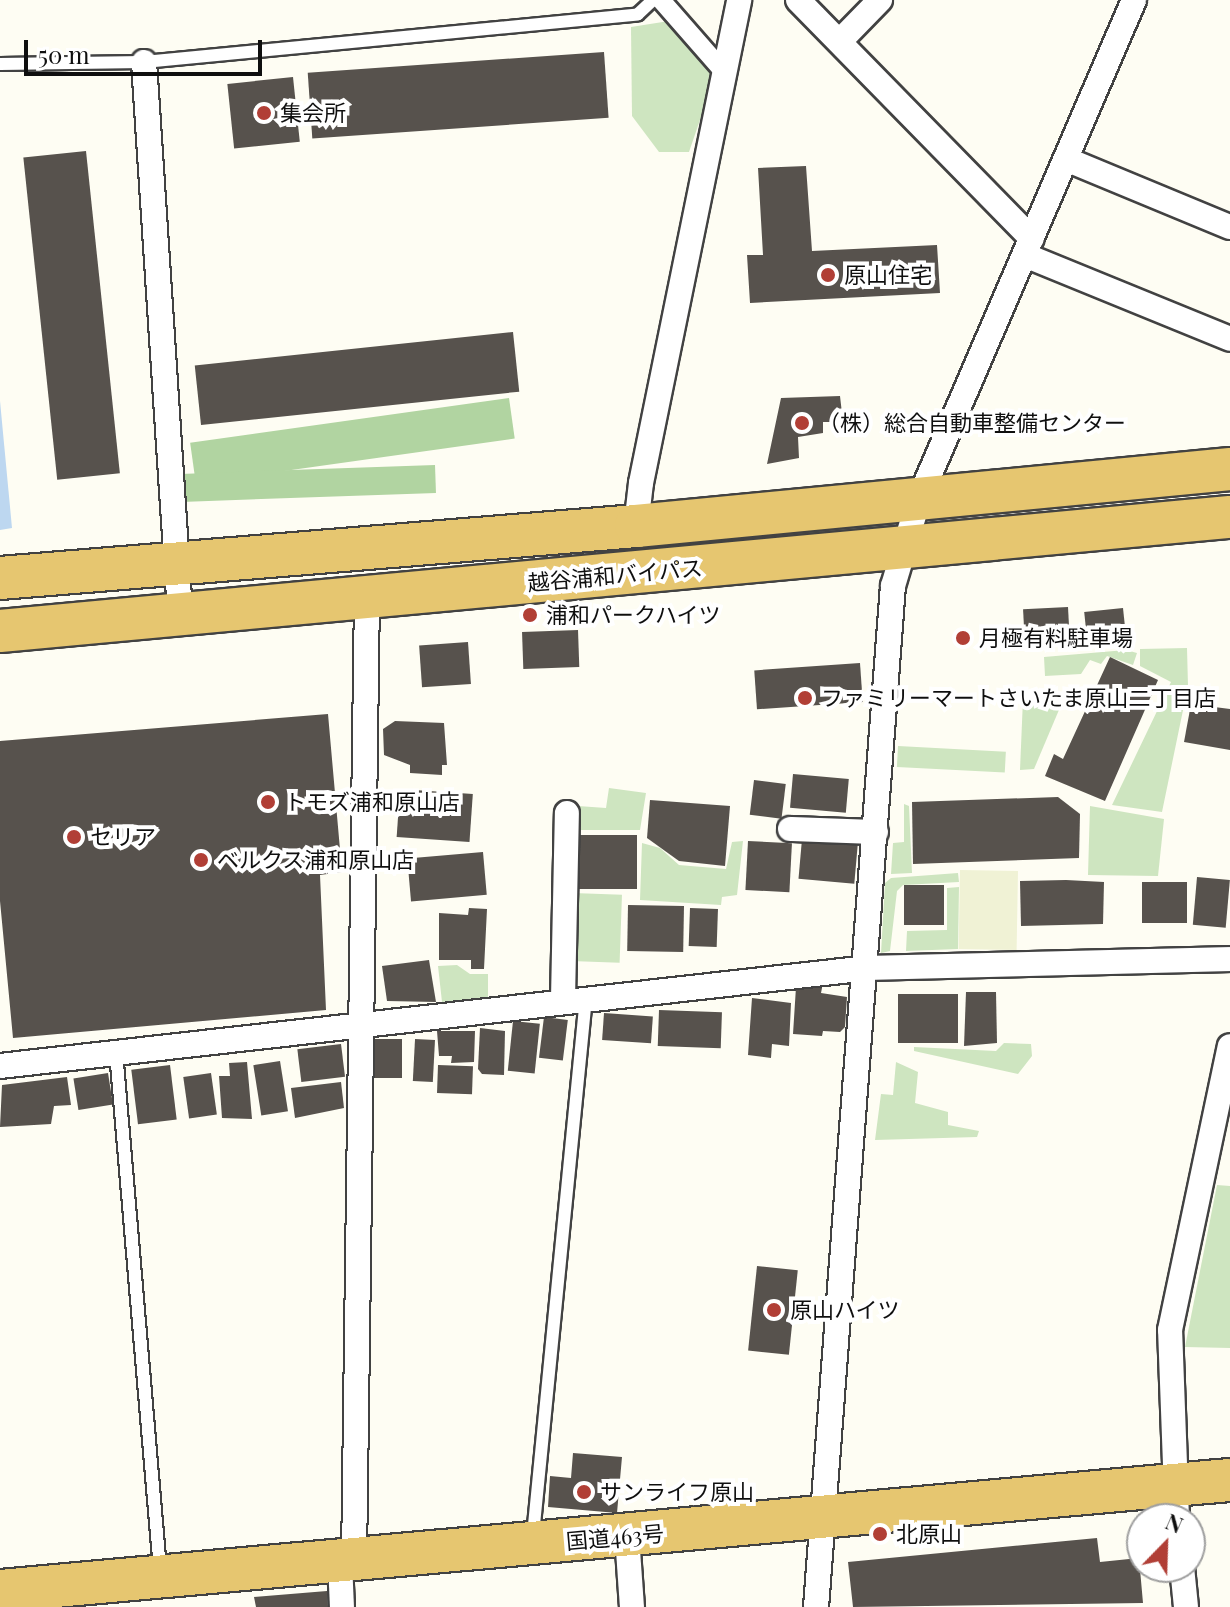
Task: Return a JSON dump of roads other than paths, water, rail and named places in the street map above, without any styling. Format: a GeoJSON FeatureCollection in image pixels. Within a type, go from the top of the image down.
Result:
{"type":"FeatureCollection","features":[{"type":"Feature","properties":{"kind":"highway"},"geometry":{"type":"LineString","coordinates":[[0,578],[176,561],[636,526],[1230,469]]}},
{"type":"Feature","properties":{"kind":"highway","name":"越谷浦和バイパス"},"geometry":{"type":"LineString","coordinates":[[0,631],[1230,517]]}},
{"type":"Feature","properties":{"kind":"highway","name":"国道463号"},"geometry":{"type":"LineString","coordinates":[[15,1597],[160,1576],[827,1519],[1176,1502],[1230,1480]]}},
{"type":"Feature","properties":{"kind":"street"},"geometry":{"type":"LineString","coordinates":[[661,0],[725,73]]}},
{"type":"Feature","properties":{"kind":"street"},"geometry":{"type":"LineString","coordinates":[[636,526],[641,483],[739,0]]}},
{"type":"Feature","properties":{"kind":"street"},"geometry":{"type":"LineString","coordinates":[[798,0],[841,40],[1030,247],[1230,339]]}},
{"type":"Feature","properties":{"kind":"street"},"geometry":{"type":"LineString","coordinates":[[841,40],[880,0]]}},
{"type":"Feature","properties":{"kind":"street"},"geometry":{"type":"LineString","coordinates":[[816,1607],[827,1519],[893,586],[919,499],[1068,160],[1134,0]]}},
{"type":"Feature","properties":{"kind":"street"},"geometry":{"type":"LineString","coordinates":[[144,62],[180,613]]}},
{"type":"Feature","properties":{"kind":"street"},"geometry":{"type":"LineString","coordinates":[[1068,160],[1230,227]]}},
{"type":"Feature","properties":{"kind":"street"},"geometry":{"type":"LineString","coordinates":[[342,1607],[347,1561],[367,597]]}},
{"type":"Feature","properties":{"kind":"street"},"geometry":{"type":"LineString","coordinates":[[567,813],[574,998]]}},
{"type":"Feature","properties":{"kind":"street"},"geometry":{"type":"LineString","coordinates":[[790,829],[876,832]]}},
{"type":"Feature","properties":{"kind":"street"},"geometry":{"type":"LineString","coordinates":[[0,1066],[360,1027],[574,998],[868,968],[1230,959]]}},
{"type":"Feature","properties":{"kind":"street"},"geometry":{"type":"LineString","coordinates":[[1176,1502],[1170,1330],[1230,1046]]}},
{"type":"Feature","properties":{"kind":"street"},"geometry":{"type":"LineString","coordinates":[[627,1536],[632,1607]]}},
{"type":"Feature","properties":{"kind":"street"},"geometry":{"type":"LineString","coordinates":[[1184,1583],[1186,1607]]}},
{"type":"Feature","properties":{"kind":"lane"},"geometry":{"type":"LineString","coordinates":[[0,64],[144,62],[638,14],[653,0]]}},
{"type":"Feature","properties":{"kind":"lane"},"geometry":{"type":"LineString","coordinates":[[532,1545],[574,998]]}},
{"type":"Feature","properties":{"kind":"lane"},"geometry":{"type":"LineString","coordinates":[[116,1052],[160,1576]]}},
{"type":"Feature","properties":{"kind":"water"},"geometry":{"type":"Polygon","coordinates":[[[0,401],[12,528],[0,530],[0,401]]]}},
{"type":"Feature","properties":{"kind":"place","name":"集会所"},"geometry":{"type":"Point","coordinates":[264,113]}},
{"type":"Feature","properties":{"kind":"place","name":"原山住宅"},"geometry":{"type":"Point","coordinates":[828,275]}},
{"type":"Feature","properties":{"kind":"place","name":"（株）総合自動車整備センター"},"geometry":{"type":"Point","coordinates":[802,423]}},
{"type":"Feature","properties":{"kind":"place","name":"浦和パークハイツ"},"geometry":{"type":"Point","coordinates":[530,615]}},
{"type":"Feature","properties":{"kind":"place","name":"月極有料駐車場"},"geometry":{"type":"Point","coordinates":[963,638]}},
{"type":"Feature","properties":{"kind":"place","name":"ファミリーマートさいたま原山二丁目店"},"geometry":{"type":"Point","coordinates":[805,698]}},
{"type":"Feature","properties":{"kind":"place","name":"トモズ浦和原山店"},"geometry":{"type":"Point","coordinates":[268,802]}},
{"type":"Feature","properties":{"kind":"place","name":"セリア"},"geometry":{"type":"Point","coordinates":[74,837]}},
{"type":"Feature","properties":{"kind":"place","name":"ベルクス浦和原山店"},"geometry":{"type":"Point","coordinates":[201,860]}},
{"type":"Feature","properties":{"kind":"place","name":"原山ハイツ"},"geometry":{"type":"Point","coordinates":[774,1310]}},
{"type":"Feature","properties":{"kind":"place","name":"サンライフ原山"},"geometry":{"type":"Point","coordinates":[584,1492]}},
{"type":"Feature","properties":{"kind":"place","name":"北原山"},"geometry":{"type":"Point","coordinates":[880,1534]}}]}
